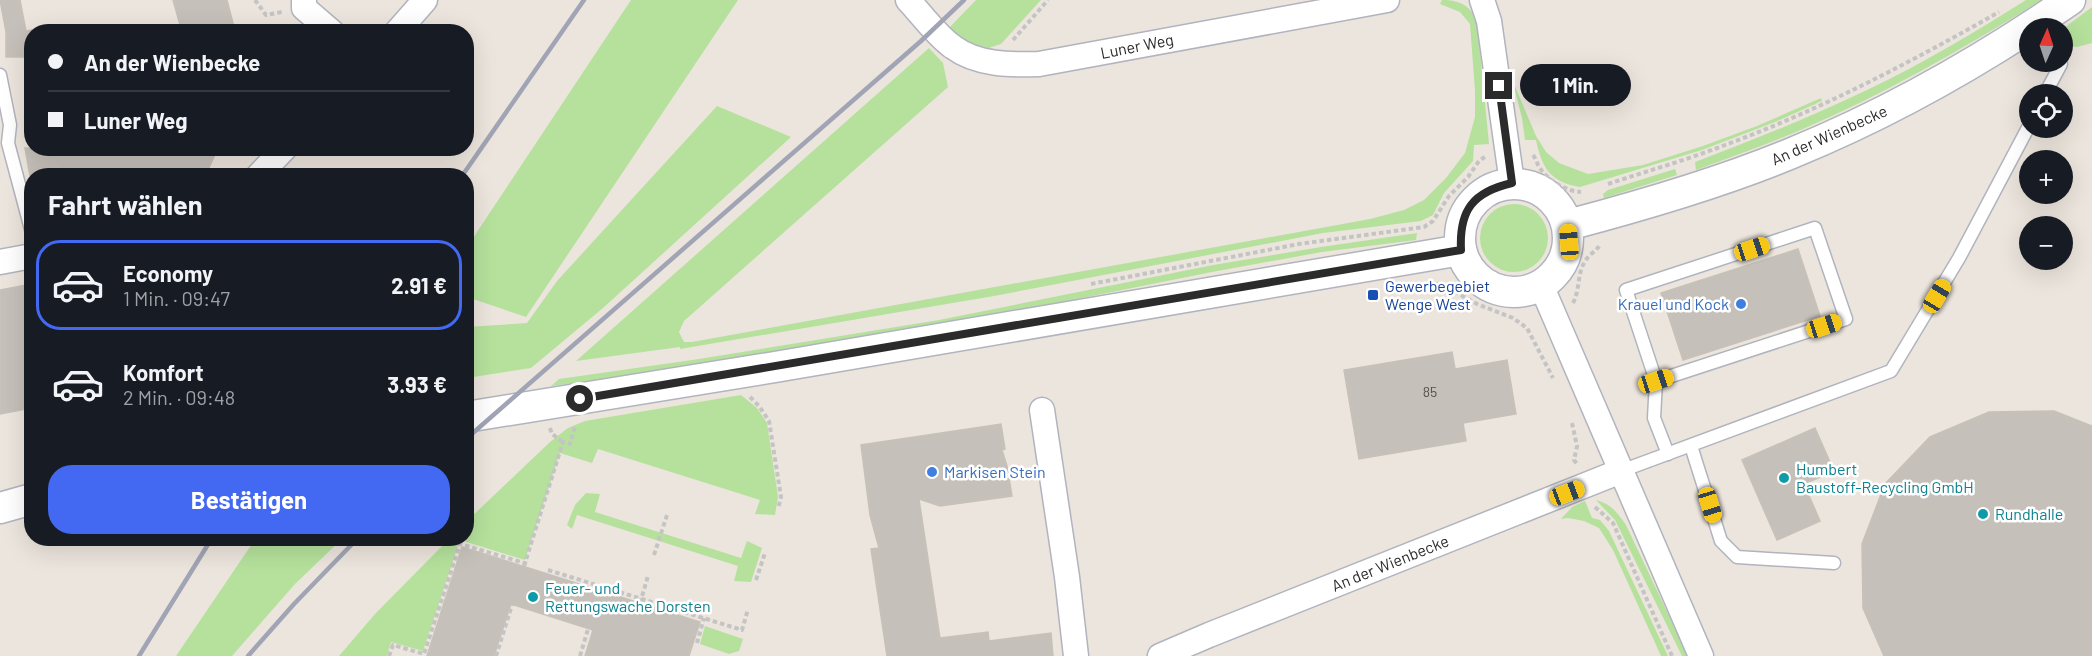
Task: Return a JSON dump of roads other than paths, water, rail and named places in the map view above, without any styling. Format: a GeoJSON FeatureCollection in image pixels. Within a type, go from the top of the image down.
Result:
{"type":"FeatureCollection","features":[{"type":"Feature","properties":{"kind":"street"},"geometry":{"type":"LineString","coordinates":[[404,24],[425,0]]}},
{"type":"Feature","properties":{"kind":"street","name":"Luner Weg"},"geometry":{"type":"LineString","coordinates":[[908,0],[954,48],[994,63],[1013,65],[1039,64],[1387,0]]}},
{"type":"Feature","properties":{"kind":"street"},"geometry":{"type":"LineString","coordinates":[[1482,0],[1489,21],[1512,183]]}},
{"type":"Feature","properties":{"kind":"street","name":"An der Wienbecke"},"geometry":{"type":"LineString","coordinates":[[2050,18],[2070,0]]}},
{"type":"Feature","properties":{"kind":"street"},"geometry":{"type":"LineString","coordinates":[[304,4],[324,24]]}},
{"type":"Feature","properties":{"kind":"street","name":"An der Wienbecke"},"geometry":{"type":"LineString","coordinates":[[1568,225],[1718,181],[1828,138],[1951,76],[2019,38]]}},
{"type":"Feature","properties":{"kind":"street"},"geometry":{"type":"LineString","coordinates":[[266,168],[277,156]]}},
{"type":"Feature","properties":{"kind":"street"},"geometry":{"type":"LineString","coordinates":[[1512,183],[1527,184],[1541,190],[1553,199],[1568,225],[1569,242],[1565,259],[1555,274],[1541,285],[1526,291],[1509,292],[1492,288],[1478,279],[1467,265],[1461,250],[1460,231],[1466,213],[1477,197],[1493,187],[1512,183]]}},
{"type":"Feature","properties":{"kind":"street"},"geometry":{"type":"LineString","coordinates":[[474,416],[775,367],[1461,250]]}},
{"type":"Feature","properties":{"kind":"street"},"geometry":{"type":"LineString","coordinates":[[0,262],[24,258]]}},
{"type":"Feature","properties":{"kind":"street"},"geometry":{"type":"LineString","coordinates":[[1541,285],[1701,656]]}},
{"type":"Feature","properties":{"kind":"street"},"geometry":{"type":"LineString","coordinates":[[1042,410],[1067,577],[1076,656]]}},
{"type":"Feature","properties":{"kind":"street","name":"An der Wienbecke"},"geometry":{"type":"LineString","coordinates":[[1160,656],[1622,471]]}},
{"type":"Feature","properties":{"kind":"street"},"geometry":{"type":"LineString","coordinates":[[0,508],[24,501]]}},
{"type":"Feature","properties":{"kind":"lane"},"geometry":{"type":"LineString","coordinates":[[0,75],[10,125],[8,143],[24,203]]}},
{"type":"Feature","properties":{"kind":"lane"},"geometry":{"type":"LineString","coordinates":[[1622,471],[1891,371],[1959,258],[2023,138]]}},
{"type":"Feature","properties":{"kind":"lane"},"geometry":{"type":"LineString","coordinates":[[1656,381],[1846,319],[1815,228],[1626,290],[1656,381],[1654,418],[1668,454]]}},
{"type":"Feature","properties":{"kind":"lane"},"geometry":{"type":"LineString","coordinates":[[1691,446],[1721,541],[1737,557],[1834,564]]}},
{"type":"Feature","properties":{"kind":"railway"},"geometry":{"type":"LineString","coordinates":[[468,168],[584,0]]}},
{"type":"Feature","properties":{"kind":"railway"},"geometry":{"type":"LineString","coordinates":[[474,432],[921,41],[964,0]]}},
{"type":"Feature","properties":{"kind":"railway"},"geometry":{"type":"LineString","coordinates":[[139,656],[207,546]]}},
{"type":"Feature","properties":{"kind":"railway"},"geometry":{"type":"LineString","coordinates":[[248,656],[350,546]]}},
{"type":"Feature","properties":{"kind":"place","name":"Gewerbegebiet Wenge West"},"geometry":{"type":"Point","coordinates":[1373,295]}},
{"type":"Feature","properties":{"kind":"place","name":"Krauel und Kock"},"geometry":{"type":"Point","coordinates":[1741,304]}},
{"type":"Feature","properties":{"kind":"place","name":"Markisen Stein"},"geometry":{"type":"Point","coordinates":[932,472]}},
{"type":"Feature","properties":{"kind":"place","name":"Humbert Baustoff-Recycling GmbH"},"geometry":{"type":"Point","coordinates":[1784,478]}},
{"type":"Feature","properties":{"kind":"place","name":"Rundhalle"},"geometry":{"type":"Point","coordinates":[1983,514]}},
{"type":"Feature","properties":{"kind":"place","name":"Feuer- und Rettungswache Dorsten"},"geometry":{"type":"Point","coordinates":[533,597]}}]}
